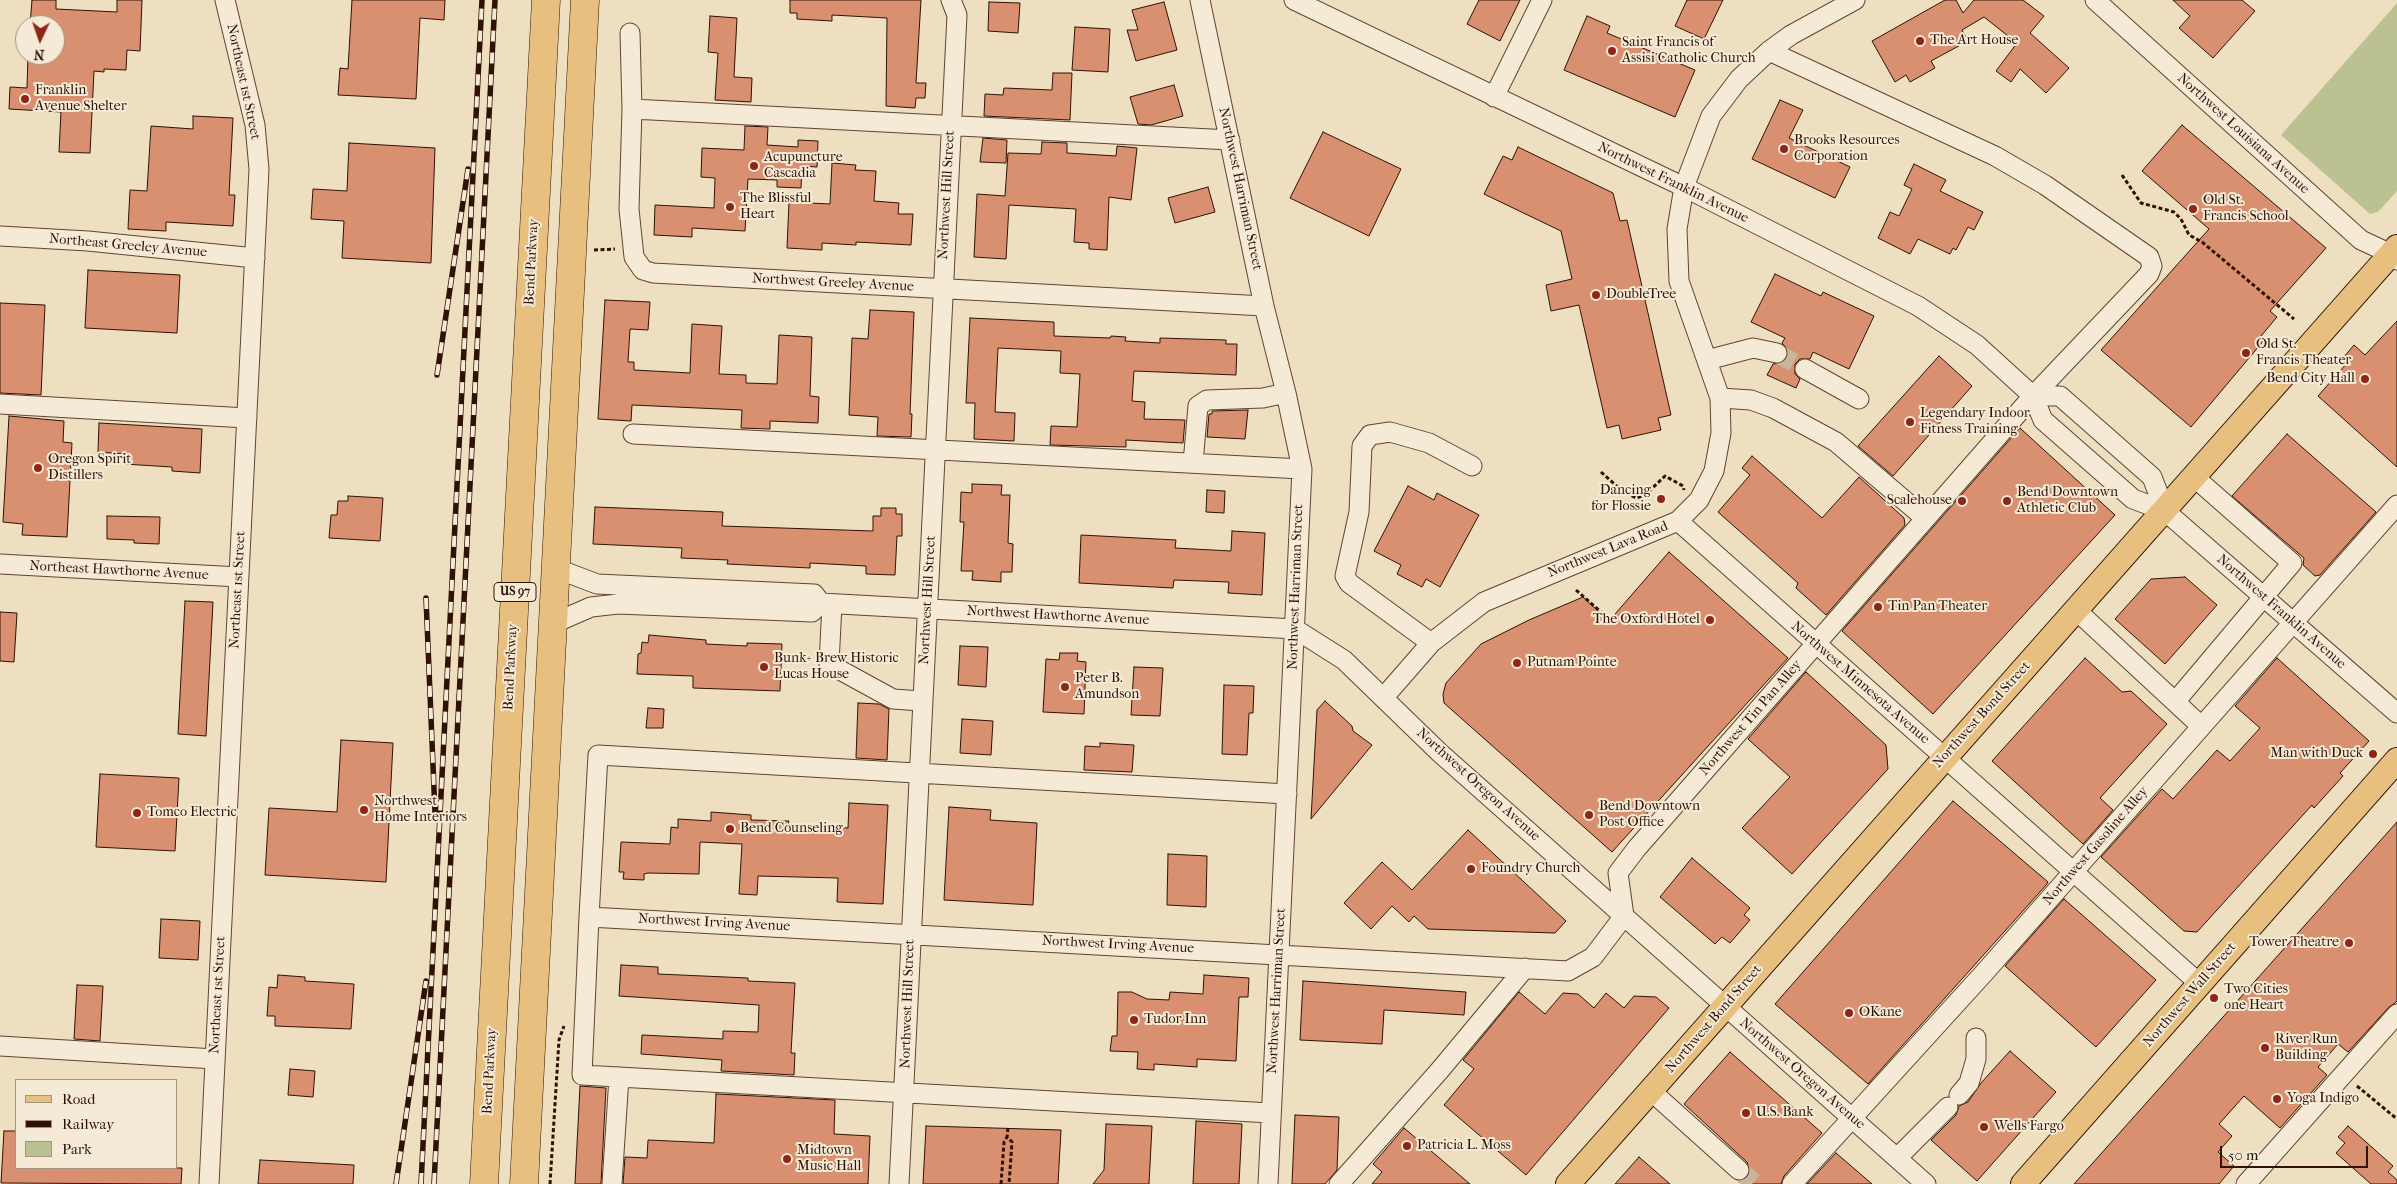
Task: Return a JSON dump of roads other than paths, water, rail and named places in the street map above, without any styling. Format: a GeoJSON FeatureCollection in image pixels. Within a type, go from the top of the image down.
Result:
{"type":"FeatureCollection","features":[{"type":"Feature","properties":{"kind":"highway","name":"Bend Parkway"},"geometry":{"type":"LineString","coordinates":[[484,1184],[546,0]]}},
{"type":"Feature","properties":{"kind":"highway","name":"US 97"},"geometry":{"type":"LineString","coordinates":[[524,1184],[585,0]]}},
{"type":"Feature","properties":{"kind":"main road","name":"Northwest Bond Street"},"geometry":{"type":"LineString","coordinates":[[1568,1184],[2165,511],[2193,476],[2395,254]]}},
{"type":"Feature","properties":{"kind":"main road","name":"Northwest Wall Street"},"geometry":{"type":"LineString","coordinates":[[2023,1184],[2397,760]]}},
{"type":"Feature","properties":{"kind":"street","name":"Northeast 1st Street"},"geometry":{"type":"LineString","coordinates":[[209,1184],[259,169],[255,125],[225,0]]}},
{"type":"Feature","properties":{"kind":"street","name":"Northwest Harriman Street"},"geometry":{"type":"LineString","coordinates":[[1200,0],[1264,306],[1286,393],[1302,469],[1268,1184]]}},
{"type":"Feature","properties":{"kind":"street","name":"Northwest Franklin Avenue"},"geometry":{"type":"LineString","coordinates":[[1294,0],[1684,187],[1918,306],[1977,344],[2033,396],[2043,420],[2133,499],[2165,511],[2397,713]]}},
{"type":"Feature","properties":{"kind":"street"},"geometry":{"type":"LineString","coordinates":[[1494,97],[1542,0]]}},
{"type":"Feature","properties":{"kind":"street","name":"Northwest Lava Road"},"geometry":{"type":"LineString","coordinates":[[1384,697],[1431,643],[1484,602],[1678,521],[1699,500],[1714,471],[1721,433],[1720,398],[1680,281],[1677,229],[1684,187],[1712,116],[1739,79],[1769,51],[1814,22],[1855,0]]}},
{"type":"Feature","properties":{"kind":"street","name":"Northwest Louisiana Avenue"},"geometry":{"type":"LineString","coordinates":[[2095,0],[2361,240],[2395,254]]}},
{"type":"Feature","properties":{"kind":"street","name":"Northwest Hill Street"},"geometry":{"type":"LineString","coordinates":[[899,1184],[921,701],[928,608],[942,289],[958,5]]}},
{"type":"Feature","properties":{"kind":"street","name":"Northwest Greeley Avenue"},"geometry":{"type":"LineString","coordinates":[[630,33],[632,109],[629,209],[634,257],[643,270],[653,273],[1264,306]]}},
{"type":"Feature","properties":{"kind":"street","name":"Northwest Tin Pan Alley"},"geometry":{"type":"LineString","coordinates":[[1624,916],[1618,873],[1815,643],[2033,396],[2149,274],[2152,266],[2149,257],[2045,185],[1995,156],[1769,51]]}},
{"type":"Feature","properties":{"kind":"street"},"geometry":{"type":"LineString","coordinates":[[632,109],[1230,140]]}},
{"type":"Feature","properties":{"kind":"street","name":"Northeast Greeley Avenue"},"geometry":{"type":"LineString","coordinates":[[0,236],[88,241],[255,258]]}},
{"type":"Feature","properties":{"kind":"street"},"geometry":{"type":"LineString","coordinates":[[1707,360],[1753,348],[1778,354]]}},
{"type":"Feature","properties":{"kind":"street"},"geometry":{"type":"LineString","coordinates":[[1806,369],[1859,399]]}},
{"type":"Feature","properties":{"kind":"street"},"geometry":{"type":"LineString","coordinates":[[1193,463],[1198,406],[1207,400],[1262,398],[1286,393]]}},
{"type":"Feature","properties":{"kind":"street","name":"Northwest Franklin Avenue"},"geometry":{"type":"LineString","coordinates":[[2033,396],[2060,396],[2152,477],[2165,511]]}},
{"type":"Feature","properties":{"kind":"street"},"geometry":{"type":"LineString","coordinates":[[1720,398],[1751,400],[1773,408],[1836,442],[1925,518]]}},
{"type":"Feature","properties":{"kind":"street"},"geometry":{"type":"LineString","coordinates":[[0,404],[247,418]]}},
{"type":"Feature","properties":{"kind":"street"},"geometry":{"type":"LineString","coordinates":[[1431,643],[1348,583],[1345,576],[1359,512],[1362,446],[1370,435],[1390,432],[1429,443],[1472,466]]}},
{"type":"Feature","properties":{"kind":"street"},"geometry":{"type":"LineString","coordinates":[[633,434],[1302,469]]}},
{"type":"Feature","properties":{"kind":"street"},"geometry":{"type":"LineString","coordinates":[[2175,702],[2262,596],[2292,564],[2193,476]]}},
{"type":"Feature","properties":{"kind":"street","name":"Northwest Gasoline Alley"},"geometry":{"type":"LineString","coordinates":[[1792,1184],[2074,871],[2397,505]]}},
{"type":"Feature","properties":{"kind":"street","name":"Northwest Minnesota Avenue"},"geometry":{"type":"LineString","coordinates":[[1678,521],[2200,984]]}},
{"type":"Feature","properties":{"kind":"street","name":"Northeast Hawthorne Avenue"},"geometry":{"type":"LineString","coordinates":[[0,564],[239,577]]}},
{"type":"Feature","properties":{"kind":"street","name":"Northwest Hawthorne Avenue"},"geometry":{"type":"LineString","coordinates":[[555,568],[597,584],[814,594],[827,604]]}},
{"type":"Feature","properties":{"kind":"street","name":"Northwest Hawthorne Avenue"},"geometry":{"type":"LineString","coordinates":[[552,624],[591,607],[618,604],[812,612],[827,604],[1295,629]]}},
{"type":"Feature","properties":{"kind":"street"},"geometry":{"type":"LineString","coordinates":[[827,604],[829,664],[893,699],[921,701]]}},
{"type":"Feature","properties":{"kind":"street"},"geometry":{"type":"LineString","coordinates":[[2076,610],[2201,726]]}},
{"type":"Feature","properties":{"kind":"street","name":"Northwest Oregon Avenue"},"geometry":{"type":"LineString","coordinates":[[1295,629],[1344,660],[1440,753],[1926,1184]]}},
{"type":"Feature","properties":{"kind":"street"},"geometry":{"type":"LineString","coordinates":[[1271,1113],[582,1075],[589,917],[598,755],[1287,794]]}},
{"type":"Feature","properties":{"kind":"street","name":"Northwest Irving Avenue"},"geometry":{"type":"LineString","coordinates":[[589,917],[910,933],[1568,971],[1593,957],[1624,916]]}},
{"type":"Feature","properties":{"kind":"street"},"geometry":{"type":"LineString","coordinates":[[1339,1184],[1440,1070],[1525,968]]}},
{"type":"Feature","properties":{"kind":"street"},"geometry":{"type":"LineString","coordinates":[[2246,1184],[2397,1014]]}},
{"type":"Feature","properties":{"kind":"street"},"geometry":{"type":"LineString","coordinates":[[1897,1158],[1954,1101],[1969,1083],[1976,1059],[1976,1038]]}},
{"type":"Feature","properties":{"kind":"street"},"geometry":{"type":"LineString","coordinates":[[0,1046],[215,1059]]}},
{"type":"Feature","properties":{"kind":"street"},"geometry":{"type":"LineString","coordinates":[[612,1184],[618,1077]]}},
{"type":"Feature","properties":{"kind":"street"},"geometry":{"type":"LineString","coordinates":[[1651,1091],[1739,1170]]}},
{"type":"Feature","properties":{"kind":"tunnel"},"geometry":{"type":"LineString","coordinates":[[1777,353],[1805,369]]}},
{"type":"Feature","properties":{"kind":"tunnel"},"geometry":{"type":"LineString","coordinates":[[1739,1170],[1755,1184]]}},
{"type":"Feature","properties":{"kind":"railway"},"geometry":{"type":"LineString","coordinates":[[421,1184],[482,0]]}},
{"type":"Feature","properties":{"kind":"railway"},"geometry":{"type":"LineString","coordinates":[[434,1184],[495,0]]}},
{"type":"Feature","properties":{"kind":"railway"},"geometry":{"type":"LineString","coordinates":[[437,375],[468,169]]}},
{"type":"Feature","properties":{"kind":"railway"},"geometry":{"type":"LineString","coordinates":[[426,598],[435,813]]}},
{"type":"Feature","properties":{"kind":"railway"},"geometry":{"type":"LineString","coordinates":[[396,1184],[426,981]]}},
{"type":"Feature","properties":{"kind":"place","name":"The Art House"},"geometry":{"type":"Point","coordinates":[1920,41]}},
{"type":"Feature","properties":{"kind":"place","name":"Saint Francis of Assisi Catholic Church"},"geometry":{"type":"Point","coordinates":[1612,51]}},
{"type":"Feature","properties":{"kind":"place","name":"Franklin Avenue Shelter"},"geometry":{"type":"Point","coordinates":[25,99]}},
{"type":"Feature","properties":{"kind":"place","name":"Brooks Resources Corporation"},"geometry":{"type":"Point","coordinates":[1784,149]}},
{"type":"Feature","properties":{"kind":"place","name":"Acupuncture Cascadia"},"geometry":{"type":"Point","coordinates":[754,166]}},
{"type":"Feature","properties":{"kind":"place","name":"The Blissful Heart"},"geometry":{"type":"Point","coordinates":[730,207]}},
{"type":"Feature","properties":{"kind":"place","name":"Old St. Francis School"},"geometry":{"type":"Point","coordinates":[2193,209]}},
{"type":"Feature","properties":{"kind":"place","name":"DoubleTree"},"geometry":{"type":"Point","coordinates":[1596,295]}},
{"type":"Feature","properties":{"kind":"place","name":"Old St. Francis Theater"},"geometry":{"type":"Point","coordinates":[2246,353]}},
{"type":"Feature","properties":{"kind":"place","name":"Bend City Hall"},"geometry":{"type":"Point","coordinates":[2365,379]}},
{"type":"Feature","properties":{"kind":"place","name":"Legendary Indoor Fitness Training"},"geometry":{"type":"Point","coordinates":[1910,422]}},
{"type":"Feature","properties":{"kind":"place","name":"Oregon Spirit Distillers"},"geometry":{"type":"Point","coordinates":[38,468]}},
{"type":"Feature","properties":{"kind":"place","name":"Dancing for Flossie"},"geometry":{"type":"Point","coordinates":[1661,499]}},
{"type":"Feature","properties":{"kind":"place","name":"Scalehouse"},"geometry":{"type":"Point","coordinates":[1962,501]}},
{"type":"Feature","properties":{"kind":"place","name":"Bend Downtown Athletic Club"},"geometry":{"type":"Point","coordinates":[2007,501]}},
{"type":"Feature","properties":{"kind":"place","name":"Tin Pan Theater"},"geometry":{"type":"Point","coordinates":[1878,607]}},
{"type":"Feature","properties":{"kind":"place","name":"The Oxford Hotel"},"geometry":{"type":"Point","coordinates":[1710,620]}},
{"type":"Feature","properties":{"kind":"place","name":"Putnam Pointe"},"geometry":{"type":"Point","coordinates":[1517,663]}},
{"type":"Feature","properties":{"kind":"place","name":"Bunk+ Brew Historic Lucas House"},"geometry":{"type":"Point","coordinates":[764,667]}},
{"type":"Feature","properties":{"kind":"place","name":"Peter B. Amundson"},"geometry":{"type":"Point","coordinates":[1065,687]}},
{"type":"Feature","properties":{"kind":"place","name":"Man with Duck"},"geometry":{"type":"Point","coordinates":[2373,754]}},
{"type":"Feature","properties":{"kind":"place","name":"Northwest Home Interiors"},"geometry":{"type":"Point","coordinates":[364,810]}},
{"type":"Feature","properties":{"kind":"place","name":"Tomco Electric"},"geometry":{"type":"Point","coordinates":[137,813]}},
{"type":"Feature","properties":{"kind":"place","name":"Bend Downtown Post Office"},"geometry":{"type":"Point","coordinates":[1589,815]}},
{"type":"Feature","properties":{"kind":"place","name":"Bend Counseling"},"geometry":{"type":"Point","coordinates":[730,829]}},
{"type":"Feature","properties":{"kind":"place","name":"Foundry Church"},"geometry":{"type":"Point","coordinates":[1471,869]}},
{"type":"Feature","properties":{"kind":"place","name":"Tower Theatre"},"geometry":{"type":"Point","coordinates":[2349,943]}},
{"type":"Feature","properties":{"kind":"place","name":"Two Cities one Heart"},"geometry":{"type":"Point","coordinates":[2214,998]}},
{"type":"Feature","properties":{"kind":"place","name":"OKane"},"geometry":{"type":"Point","coordinates":[1849,1013]}},
{"type":"Feature","properties":{"kind":"place","name":"Tudor Inn"},"geometry":{"type":"Point","coordinates":[1134,1020]}},
{"type":"Feature","properties":{"kind":"place","name":"River Run Building"},"geometry":{"type":"Point","coordinates":[2265,1048]}},
{"type":"Feature","properties":{"kind":"place","name":"Yoga Indigo"},"geometry":{"type":"Point","coordinates":[2277,1099]}},
{"type":"Feature","properties":{"kind":"place","name":"U.S. Bank"},"geometry":{"type":"Point","coordinates":[1746,1113]}},
{"type":"Feature","properties":{"kind":"place","name":"Wells Fargo"},"geometry":{"type":"Point","coordinates":[1984,1127]}},
{"type":"Feature","properties":{"kind":"place","name":"Patricia L. Moss"},"geometry":{"type":"Point","coordinates":[1407,1146]}},
{"type":"Feature","properties":{"kind":"place","name":"Midtown Music Hall"},"geometry":{"type":"Point","coordinates":[787,1159]}}]}
